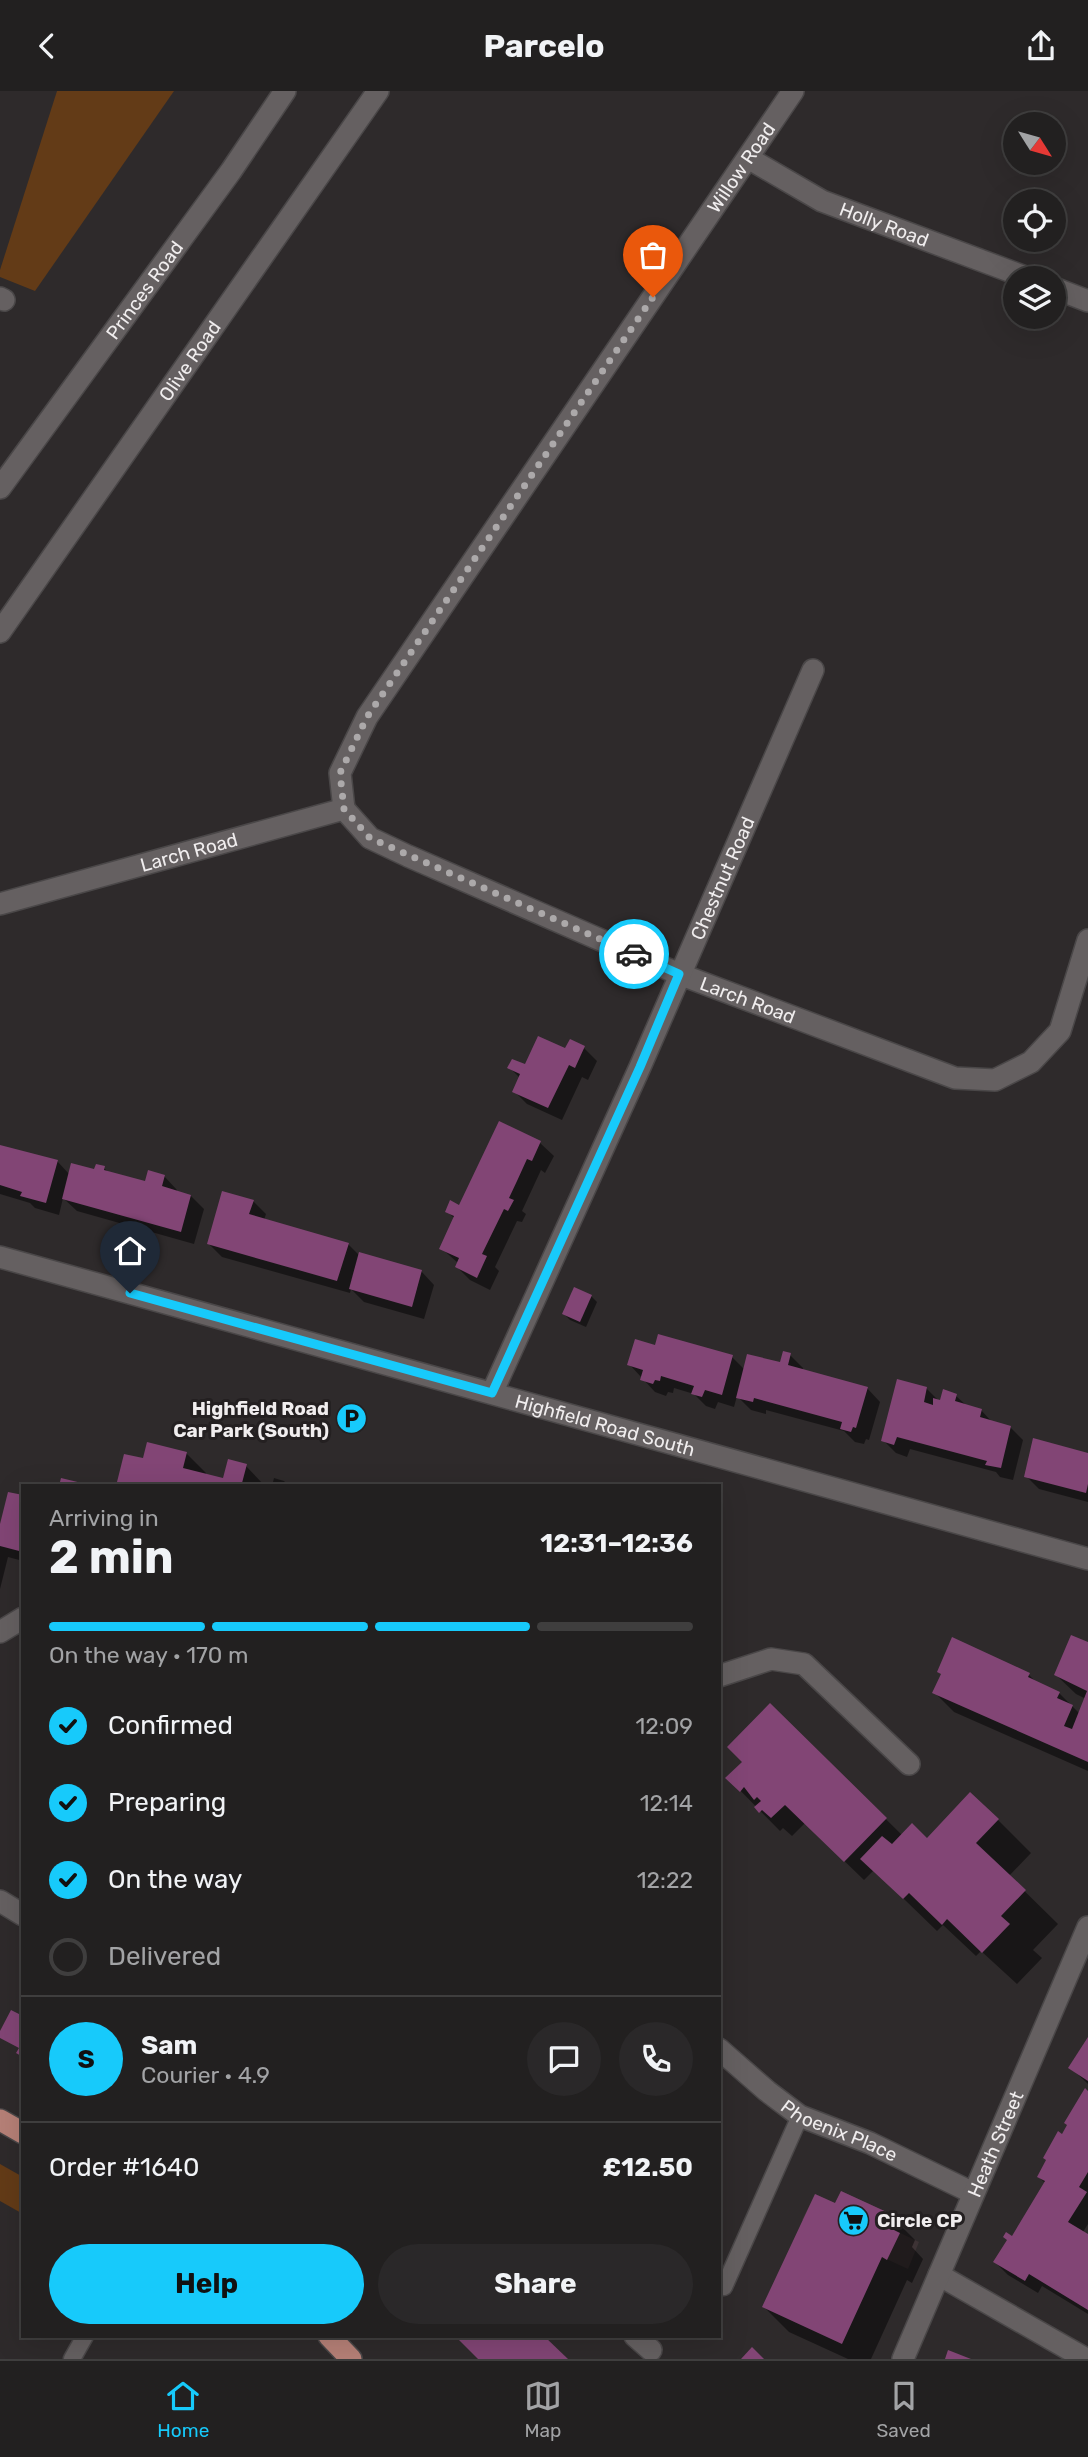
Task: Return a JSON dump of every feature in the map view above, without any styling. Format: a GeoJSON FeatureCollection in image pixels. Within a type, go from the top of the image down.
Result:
{"type":"FeatureCollection","features":[{"type":"Feature","properties":{"kind":"main road"},"geometry":{"type":"LineString","coordinates":[[0,2120],[21,2132]]}},
{"type":"Feature","properties":{"kind":"main road"},"geometry":{"type":"LineString","coordinates":[[331,2338],[351,2359]]}},
{"type":"Feature","properties":{"kind":"street","name":"Princes Road"},"geometry":{"type":"LineString","coordinates":[[0,488],[223,182],[285,91]]}},
{"type":"Feature","properties":{"kind":"street","name":"Olive Road"},"geometry":{"type":"LineString","coordinates":[[0,632],[379,91]]}},
{"type":"Feature","properties":{"kind":"street","name":"Willow Road"},"geometry":{"type":"LineString","coordinates":[[344,809],[340,773],[367,717],[793,91]]}},
{"type":"Feature","properties":{"kind":"street","name":"Holly Road"},"geometry":{"type":"LineString","coordinates":[[748,158],[822,201],[1003,269]]}},
{"type":"Feature","properties":{"kind":"street"},"geometry":{"type":"LineString","coordinates":[[1066,293],[1088,301]]}},
{"type":"Feature","properties":{"kind":"street","name":"Chestnut Road"},"geometry":{"type":"LineString","coordinates":[[492,1393],[640,1067],[813,670]]}},
{"type":"Feature","properties":{"kind":"street","name":"Larch Road"},"geometry":{"type":"LineString","coordinates":[[0,904],[344,809],[370,838],[679,974],[955,1078],[995,1080],[1031,1062],[1060,1031],[1088,940]]}},
{"type":"Feature","properties":{"kind":"street","name":"Highfield Road South"},"geometry":{"type":"LineString","coordinates":[[0,1257],[1088,1559]]}},
{"type":"Feature","properties":{"kind":"street"},"geometry":{"type":"LineString","coordinates":[[0,1632],[21,1619]]}},
{"type":"Feature","properties":{"kind":"street"},"geometry":{"type":"LineString","coordinates":[[721,1675],[771,1659],[804,1664],[909,1764]]}},
{"type":"Feature","properties":{"kind":"street"},"geometry":{"type":"LineString","coordinates":[[0,1901],[21,1914]]}},
{"type":"Feature","properties":{"kind":"street","name":"Heath Street"},"geometry":{"type":"LineString","coordinates":[[903,2359],[1088,1927]]}},
{"type":"Feature","properties":{"kind":"street","name":"Phoenix Place"},"geometry":{"type":"LineString","coordinates":[[721,2051],[800,2116],[870,2143],[973,2193]]}},
{"type":"Feature","properties":{"kind":"street"},"geometry":{"type":"LineString","coordinates":[[939,2275],[1086,2359]]}},
{"type":"Feature","properties":{"kind":"lane"},"geometry":{"type":"LineString","coordinates":[[724,2287],[800,2116]]}},
{"type":"Feature","properties":{"kind":"lane"},"geometry":{"type":"LineString","coordinates":[[72,2359],[84,2338]]}},
{"type":"Feature","properties":{"kind":"shaded area"},"geometry":{"type":"Polygon","coordinates":[[[57,91],[174,91],[35,291],[0,277],[0,270],[57,91]]]}},
{"type":"Feature","properties":{"kind":"shaded area"},"geometry":{"type":"Polygon","coordinates":[[[0,2164],[21,2176],[21,2213],[0,2201],[0,2164]]]}},
{"type":"Feature","properties":{"kind":"shaded area"},"geometry":{"type":"Polygon","coordinates":[[[841,2191],[891,2214],[886,2226],[919,2242],[908,2269],[802,2220],[815,2194],[835,2203],[841,2191]]]}},
{"type":"Feature","properties":{"kind":"building"},"geometry":{"type":"Polygon","coordinates":[[[538,1036],[565,1048],[570,1039],[585,1046],[575,1068],[569,1065],[548,1108],[512,1092],[520,1074],[507,1068],[512,1059],[525,1064],[538,1036]]]}},
{"type":"Feature","properties":{"kind":"building"},"geometry":{"type":"Polygon","coordinates":[[[499,1121],[541,1141],[532,1161],[527,1159],[509,1198],[514,1200],[508,1211],[504,1209],[482,1254],[487,1256],[477,1278],[455,1267],[459,1258],[439,1249],[454,1216],[445,1212],[450,1200],[459,1205],[499,1121]]]}},
{"type":"Feature","properties":{"kind":"building"},"geometry":{"type":"Polygon","coordinates":[[[0,1145],[58,1160],[46,1203],[20,1196],[22,1192],[0,1185],[0,1145]]]}},
{"type":"Feature","properties":{"kind":"building"},"geometry":{"type":"Polygon","coordinates":[[[71,1163],[94,1169],[96,1164],[105,1166],[104,1170],[145,1181],[148,1170],[165,1175],[162,1186],[191,1195],[181,1232],[62,1199],[71,1163]]]}},
{"type":"Feature","properties":{"kind":"building"},"geometry":{"type":"Polygon","coordinates":[[[222,1191],[254,1200],[249,1214],[349,1243],[337,1281],[207,1244],[222,1191]]]}},
{"type":"Feature","properties":{"kind":"building"},"geometry":{"type":"Polygon","coordinates":[[[359,1252],[422,1270],[412,1307],[349,1289],[359,1252]]]}},
{"type":"Feature","properties":{"kind":"building"},"geometry":{"type":"Polygon","coordinates":[[[574,1287],[592,1295],[580,1322],[562,1314],[574,1287]]]}},
{"type":"Feature","properties":{"kind":"building"},"geometry":{"type":"Polygon","coordinates":[[[658,1334],[733,1355],[722,1395],[705,1390],[702,1397],[691,1394],[694,1386],[661,1376],[660,1381],[655,1380],[653,1384],[640,1380],[643,1370],[627,1365],[635,1339],[655,1345],[658,1334]]]}},
{"type":"Feature","properties":{"kind":"building"},"geometry":{"type":"Polygon","coordinates":[[[783,1351],[791,1353],[788,1365],[868,1387],[856,1428],[853,1427],[851,1432],[840,1429],[842,1422],[754,1398],[753,1402],[736,1398],[747,1354],[780,1362],[783,1351]]]}},
{"type":"Feature","properties":{"kind":"building"},"geometry":{"type":"Polygon","coordinates":[[[897,1379],[927,1387],[924,1402],[933,1405],[933,1398],[940,1400],[943,1389],[957,1394],[955,1401],[982,1409],[980,1417],[1011,1426],[1001,1468],[985,1465],[987,1461],[897,1437],[894,1445],[881,1441],[897,1379]]]}},
{"type":"Feature","properties":{"kind":"building"},"geometry":{"type":"Polygon","coordinates":[[[1033,1438],[1088,1453],[1086,1493],[1024,1477],[1033,1438]]]}},
{"type":"Feature","properties":{"kind":"building"},"geometry":{"type":"Polygon","coordinates":[[[147,1442],[187,1452],[183,1468],[223,1478],[228,1459],[247,1464],[242,1483],[244,1484],[116,1484],[124,1454],[143,1458],[147,1442]]]}},
{"type":"Feature","properties":{"kind":"building"},"geometry":{"type":"Polygon","coordinates":[[[61,1478],[86,1484],[60,1484],[61,1478]]]}},
{"type":"Feature","properties":{"kind":"building"},"geometry":{"type":"Polygon","coordinates":[[[8,1492],[21,1495],[21,1551],[0,1546],[0,1524],[8,1492]]]}},
{"type":"Feature","properties":{"kind":"building"},"geometry":{"type":"Polygon","coordinates":[[[1071,1635],[1088,1642],[1088,1762],[932,1693],[941,1674],[937,1672],[952,1637],[1030,1673],[1028,1677],[1060,1692],[1057,1698],[1073,1705],[1064,1726],[1072,1729],[1087,1691],[1054,1675],[1071,1635]]]}},
{"type":"Feature","properties":{"kind":"building"},"geometry":{"type":"Polygon","coordinates":[[[770,1703],[887,1818],[844,1862],[785,1805],[771,1818],[762,1810],[759,1813],[754,1807],[761,1801],[757,1797],[754,1800],[744,1787],[740,1792],[725,1778],[742,1762],[727,1747],[770,1703]]]}},
{"type":"Feature","properties":{"kind":"building"},"geometry":{"type":"Polygon","coordinates":[[[970,1792],[999,1819],[976,1843],[1026,1890],[1001,1916],[1010,1924],[982,1953],[947,1919],[942,1925],[909,1893],[903,1899],[860,1859],[882,1836],[892,1844],[912,1823],[927,1838],[970,1792]]]}},
{"type":"Feature","properties":{"kind":"building"},"geometry":{"type":"Polygon","coordinates":[[[11,2010],[21,2015],[21,2056],[16,2053],[19,2048],[0,2038],[0,2031],[11,2010]]]}},
{"type":"Feature","properties":{"kind":"building"},"geometry":{"type":"Polygon","coordinates":[[[1088,2037],[1088,2081],[1068,2068],[1088,2037]]]}},
{"type":"Feature","properties":{"kind":"building"},"geometry":{"type":"Polygon","coordinates":[[[1085,2088],[1088,2091],[1088,2172],[1079,2187],[1087,2192],[1068,2222],[1088,2234],[1088,2310],[1029,2274],[1025,2281],[993,2262],[1007,2240],[1003,2237],[1006,2232],[1012,2236],[1045,2181],[1037,2177],[1046,2160],[1043,2158],[1058,2131],[1062,2134],[1067,2125],[1064,2123],[1085,2088]]]}},
{"type":"Feature","properties":{"kind":"building"},"geometry":{"type":"Polygon","coordinates":[[[841,2191],[891,2214],[886,2226],[900,2233],[887,2260],[882,2257],[842,2344],[762,2307],[815,2194],[835,2203],[841,2191]]]}},
{"type":"Feature","properties":{"kind":"building"},"geometry":{"type":"Polygon","coordinates":[[[457,2338],[546,2338],[568,2359],[478,2359],[457,2338]]]}},
{"type":"Feature","properties":{"kind":"building"},"geometry":{"type":"Polygon","coordinates":[[[752,2347],[764,2359],[741,2359],[752,2347]]]}},
{"type":"Feature","properties":{"kind":"building"},"geometry":{"type":"Polygon","coordinates":[[[948,2350],[971,2359],[945,2359],[948,2350]]]}},
{"type":"Feature","properties":{"kind":"way so far"},"geometry":{"type":"LineString","coordinates":[[634,954],[370,838],[344,809],[340,773],[367,717],[653,297]]}},
{"type":"Feature","properties":{"kind":"place","name":"Highfield Road Car Park (South)"},"geometry":{"type":"Point","coordinates":[352,1419]}},
{"type":"Feature","properties":{"kind":"place","name":"Circle CP"},"geometry":{"type":"Point","coordinates":[854,2220]}},
{"type":"Feature","properties":{"kind":"route"},"geometry":{"type":"LineString","coordinates":[[130,1293],[492,1393],[640,1067],[679,974],[634,954]]}}]}
